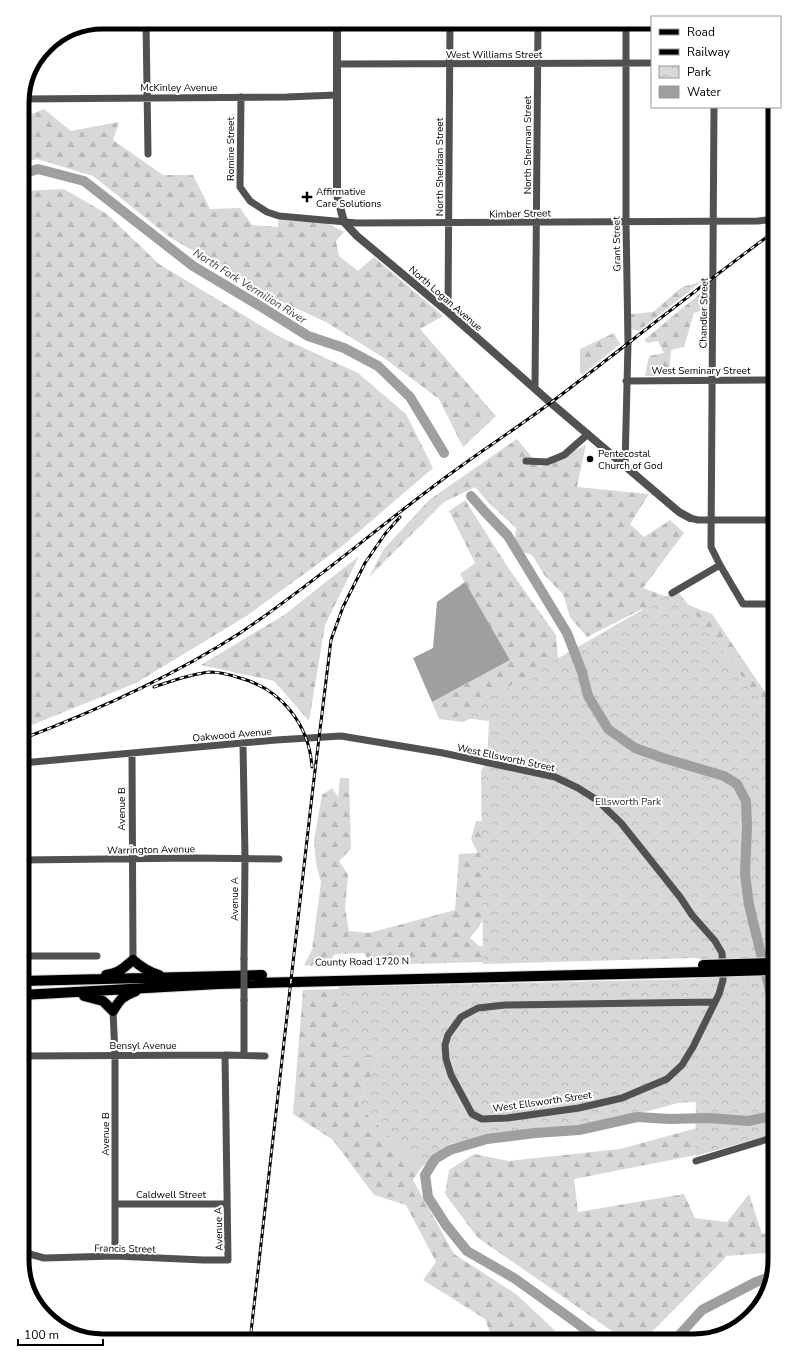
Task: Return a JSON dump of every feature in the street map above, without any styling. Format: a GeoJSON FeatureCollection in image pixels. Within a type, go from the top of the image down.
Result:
{"type":"FeatureCollection","features":[{"type":"Feature","properties":{"kind":"main road"},"geometry":{"type":"LineString","coordinates":[[83,980],[116,973],[124,969],[132,960],[151,973],[167,978]]}},
{"type":"Feature","properties":{"kind":"main road"},"geometry":{"type":"LineString","coordinates":[[703,968],[768,963]]}},
{"type":"Feature","properties":{"kind":"main road"},"geometry":{"type":"LineString","coordinates":[[703,968],[768,970]]}},
{"type":"Feature","properties":{"kind":"main road","name":"County Road 1720 N"},"geometry":{"type":"LineString","coordinates":[[29,981],[703,968]]}},
{"type":"Feature","properties":{"kind":"main road","name":"County Road 1720 N"},"geometry":{"type":"LineString","coordinates":[[148,988],[312,980],[703,968]]}},
{"type":"Feature","properties":{"kind":"main road"},"geometry":{"type":"LineString","coordinates":[[72,993],[99,999],[113,1011],[126,995],[148,988]]}},
{"type":"Feature","properties":{"kind":"main road"},"geometry":{"type":"LineString","coordinates":[[29,995],[148,988]]}},
{"type":"Feature","properties":{"kind":"street"},"geometry":{"type":"LineString","coordinates":[[146,29],[148,154]]}},
{"type":"Feature","properties":{"kind":"street","name":"North Logan Avenue"},"geometry":{"type":"LineString","coordinates":[[336,29],[337,195],[344,222],[357,236],[448,312],[625,466],[679,512],[690,518]]}},
{"type":"Feature","properties":{"kind":"street","name":"North Sheridan Street"},"geometry":{"type":"LineString","coordinates":[[448,312],[450,29]]}},
{"type":"Feature","properties":{"kind":"street","name":"North Sherman Street"},"geometry":{"type":"LineString","coordinates":[[535,388],[538,29]]}},
{"type":"Feature","properties":{"kind":"street","name":"Grant Street"},"geometry":{"type":"LineString","coordinates":[[625,466],[628,330],[626,222],[626,29]]}},
{"type":"Feature","properties":{"kind":"street","name":"West Williams Street"},"geometry":{"type":"LineString","coordinates":[[337,64],[651,63]]}},
{"type":"Feature","properties":{"kind":"street","name":"McKinley Avenue"},"geometry":{"type":"LineString","coordinates":[[29,99],[336,95]]}},
{"type":"Feature","properties":{"kind":"street","name":"Romine Street"},"geometry":{"type":"LineString","coordinates":[[241,97],[240,187],[250,201],[267,212]]}},
{"type":"Feature","properties":{"kind":"street","name":"Chandler Street"},"geometry":{"type":"LineString","coordinates":[[712,520],[714,108]]}},
{"type":"Feature","properties":{"kind":"street","name":"Kimber Street"},"geometry":{"type":"LineString","coordinates":[[267,212],[279,216],[344,222],[713,222],[768,220]]}},
{"type":"Feature","properties":{"kind":"street","name":"West Seminary Street"},"geometry":{"type":"LineString","coordinates":[[626,381],[768,380]]}},
{"type":"Feature","properties":{"kind":"street"},"geometry":{"type":"LineString","coordinates":[[526,461],[547,462],[564,455],[588,434]]}},
{"type":"Feature","properties":{"kind":"street"},"geometry":{"type":"LineString","coordinates":[[690,518],[698,520],[768,520]]}},
{"type":"Feature","properties":{"kind":"street"},"geometry":{"type":"LineString","coordinates":[[712,520],[711,547],[743,604],[768,604]]}},
{"type":"Feature","properties":{"kind":"street"},"geometry":{"type":"LineString","coordinates":[[672,593],[720,565]]}},
{"type":"Feature","properties":{"kind":"street","name":"Oakwood Avenue"},"geometry":{"type":"LineString","coordinates":[[29,762],[340,736],[443,753]]}},
{"type":"Feature","properties":{"kind":"street","name":"Avenue A"},"geometry":{"type":"LineString","coordinates":[[243,744],[245,858],[244,1055]]}},
{"type":"Feature","properties":{"kind":"street","name":"West Ellsworth Street"},"geometry":{"type":"LineString","coordinates":[[443,753],[555,777],[578,788],[597,800],[621,823],[680,897],[692,915],[715,941],[722,953],[723,980],[719,994],[693,1047],[682,1065],[667,1079],[622,1098],[579,1108],[507,1118],[482,1119],[472,1114],[451,1075],[446,1059],[445,1046],[448,1035],[461,1017],[478,1008],[505,1005],[715,1002]]}},
{"type":"Feature","properties":{"kind":"street","name":"Avenue B"},"geometry":{"type":"LineString","coordinates":[[132,754],[132,960]]}},
{"type":"Feature","properties":{"kind":"street","name":"Warrington Avenue"},"geometry":{"type":"LineString","coordinates":[[29,860],[279,859]]}},
{"type":"Feature","properties":{"kind":"street"},"geometry":{"type":"LineString","coordinates":[[29,956],[97,956]]}},
{"type":"Feature","properties":{"kind":"street","name":"Avenue B"},"geometry":{"type":"LineString","coordinates":[[113,1011],[116,1204],[115,1256]]}},
{"type":"Feature","properties":{"kind":"street","name":"Avenue A"},"geometry":{"type":"LineString","coordinates":[[225,1055],[228,1260]]}},
{"type":"Feature","properties":{"kind":"street","name":"Bensyl Avenue"},"geometry":{"type":"LineString","coordinates":[[29,1056],[265,1056]]}},
{"type":"Feature","properties":{"kind":"street"},"geometry":{"type":"LineString","coordinates":[[696,1160],[768,1139]]}},
{"type":"Feature","properties":{"kind":"street","name":"Caldwell Street"},"geometry":{"type":"LineString","coordinates":[[116,1204],[227,1204]]}},
{"type":"Feature","properties":{"kind":"street","name":"Francis Street"},"geometry":{"type":"LineString","coordinates":[[29,1254],[44,1258],[115,1256],[228,1260]]}},
{"type":"Feature","properties":{"kind":"green space"},"geometry":{"type":"Polygon","coordinates":[[[44,109],[71,131],[119,122],[113,140],[163,175],[193,175],[210,209],[240,208],[252,225],[278,227],[278,220],[327,223],[344,232],[336,241],[339,256],[358,271],[374,257],[443,316],[420,329],[496,416],[463,447],[439,399],[384,358],[326,322],[276,299],[171,238],[93,176],[37,159],[29,161],[29,115],[44,109]]]}},
{"type":"Feature","properties":{"kind":"green space"},"geometry":{"type":"Polygon","coordinates":[[[64,189],[107,214],[159,264],[278,336],[358,373],[406,414],[433,468],[341,547],[248,615],[136,683],[29,726],[29,191],[64,189]]]}},
{"type":"Feature","properties":{"kind":"green space"},"geometry":{"type":"Polygon","coordinates":[[[701,282],[639,331],[631,329],[631,314],[653,312],[682,287],[701,282]]]}},
{"type":"Feature","properties":{"kind":"green space"},"geometry":{"type":"Polygon","coordinates":[[[702,292],[707,297],[707,308],[694,313],[684,347],[671,350],[669,376],[645,376],[649,356],[664,353],[658,341],[648,343],[644,340],[702,292]]]}},
{"type":"Feature","properties":{"kind":"green space"},"geometry":{"type":"Polygon","coordinates":[[[614,333],[620,344],[582,375],[580,372],[580,349],[614,333]]]}},
{"type":"Feature","properties":{"kind":"green space"},"geometry":{"type":"Polygon","coordinates":[[[517,439],[540,467],[586,445],[577,487],[649,494],[630,524],[644,537],[670,520],[684,533],[643,588],[712,614],[768,697],[768,820],[644,618],[642,609],[587,637],[570,617],[563,594],[545,576],[532,555],[514,549],[516,528],[489,503],[475,487],[444,502],[369,577],[384,549],[429,500],[517,439]]]}},
{"type":"Feature","properties":{"kind":"green space"},"geometry":{"type":"Polygon","coordinates":[[[465,500],[507,566],[556,635],[559,671],[504,704],[463,722],[439,719],[432,702],[510,660],[460,574],[475,563],[449,511],[465,500]]]}},
{"type":"Feature","properties":{"kind":"green space"},"geometry":{"type":"Polygon","coordinates":[[[359,556],[325,625],[309,721],[274,681],[201,665],[284,615],[359,556]]]}},
{"type":"Feature","properties":{"kind":"green space","name":"Ellsworth Park"},"geometry":{"type":"Polygon","coordinates":[[[677,590],[768,711],[768,1136],[695,1156],[696,1102],[678,1103],[637,1114],[582,1125],[510,1132],[450,1144],[421,1168],[358,1105],[380,1055],[340,1056],[339,987],[693,979],[704,976],[703,960],[696,958],[483,964],[481,771],[487,762],[489,721],[456,717],[677,590]]]}},
{"type":"Feature","properties":{"kind":"green space"},"geometry":{"type":"Polygon","coordinates":[[[340,778],[349,778],[351,849],[339,861],[348,875],[345,908],[349,931],[369,933],[455,910],[459,854],[478,853],[471,839],[476,821],[491,821],[490,904],[479,927],[470,938],[479,946],[522,948],[523,961],[372,965],[364,953],[335,954],[329,963],[318,959],[312,966],[304,965],[312,950],[321,882],[316,864],[314,840],[322,795],[332,788],[338,797],[340,778]]]}},
{"type":"Feature","properties":{"kind":"green space"},"geometry":{"type":"Polygon","coordinates":[[[374,989],[380,1055],[358,1105],[421,1168],[413,1180],[454,1254],[516,1294],[559,1334],[490,1334],[485,1319],[423,1280],[436,1262],[406,1205],[374,1195],[333,1140],[293,1114],[303,990],[374,989]]]}},
{"type":"Feature","properties":{"kind":"green space"},"geometry":{"type":"Polygon","coordinates":[[[693,1129],[748,1137],[691,1156],[574,1179],[578,1212],[684,1194],[695,1218],[727,1222],[749,1194],[762,1234],[768,1234],[768,1253],[727,1256],[650,1334],[616,1334],[478,1238],[445,1194],[449,1170],[474,1154],[508,1161],[620,1149],[693,1129]]]}},
{"type":"Feature","properties":{"kind":"water"},"geometry":{"type":"Polygon","coordinates":[[[465,582],[510,660],[432,702],[413,658],[433,648],[437,602],[465,582]]]}},
{"type":"Feature","properties":{"kind":"waterway","name":"North Fork Vermilion River"},"geometry":{"type":"LineString","coordinates":[[29,172],[38,169],[84,181],[193,266],[308,336],[344,348],[378,366],[410,397],[444,453]]}},
{"type":"Feature","properties":{"kind":"waterway","name":"North Fork Vermilion River"},"geometry":{"type":"LineString","coordinates":[[471,496],[508,536],[567,633],[582,672],[588,696],[608,729],[635,748],[724,776],[737,784],[746,801],[747,826],[745,874],[749,905],[768,982]]}},
{"type":"Feature","properties":{"kind":"waterway","name":"North Fork Vermilion River"},"geometry":{"type":"LineString","coordinates":[[592,1334],[514,1278],[467,1251],[446,1225],[428,1197],[425,1175],[435,1159],[450,1150],[487,1139],[535,1133],[579,1130],[637,1117],[670,1119],[709,1118],[748,1121],[768,1116]]}},
{"type":"Feature","properties":{"kind":"waterway"},"geometry":{"type":"LineString","coordinates":[[680,1334],[702,1310],[765,1279]]}},
{"type":"Feature","properties":{"kind":"railway"},"geometry":{"type":"LineString","coordinates":[[29,736],[134,692],[188,664],[240,633],[312,581],[406,507],[476,455],[553,401],[768,236]]}},
{"type":"Feature","properties":{"kind":"railway"},"geometry":{"type":"LineString","coordinates":[[251,1334],[331,640],[343,607],[365,563],[385,534],[400,517]]}},
{"type":"Feature","properties":{"kind":"railway"},"geometry":{"type":"LineString","coordinates":[[154,687],[188,676],[210,672],[229,675],[255,683],[268,690],[280,700],[290,710],[299,723],[310,751],[312,767]]}},
{"type":"Feature","properties":{"kind":"place","name":"Affirmative Care Solutions"},"geometry":{"type":"Point","coordinates":[307,197]}},
{"type":"Feature","properties":{"kind":"place","name":"Pentecostal Church of God"},"geometry":{"type":"Point","coordinates":[590,459]}}]}
